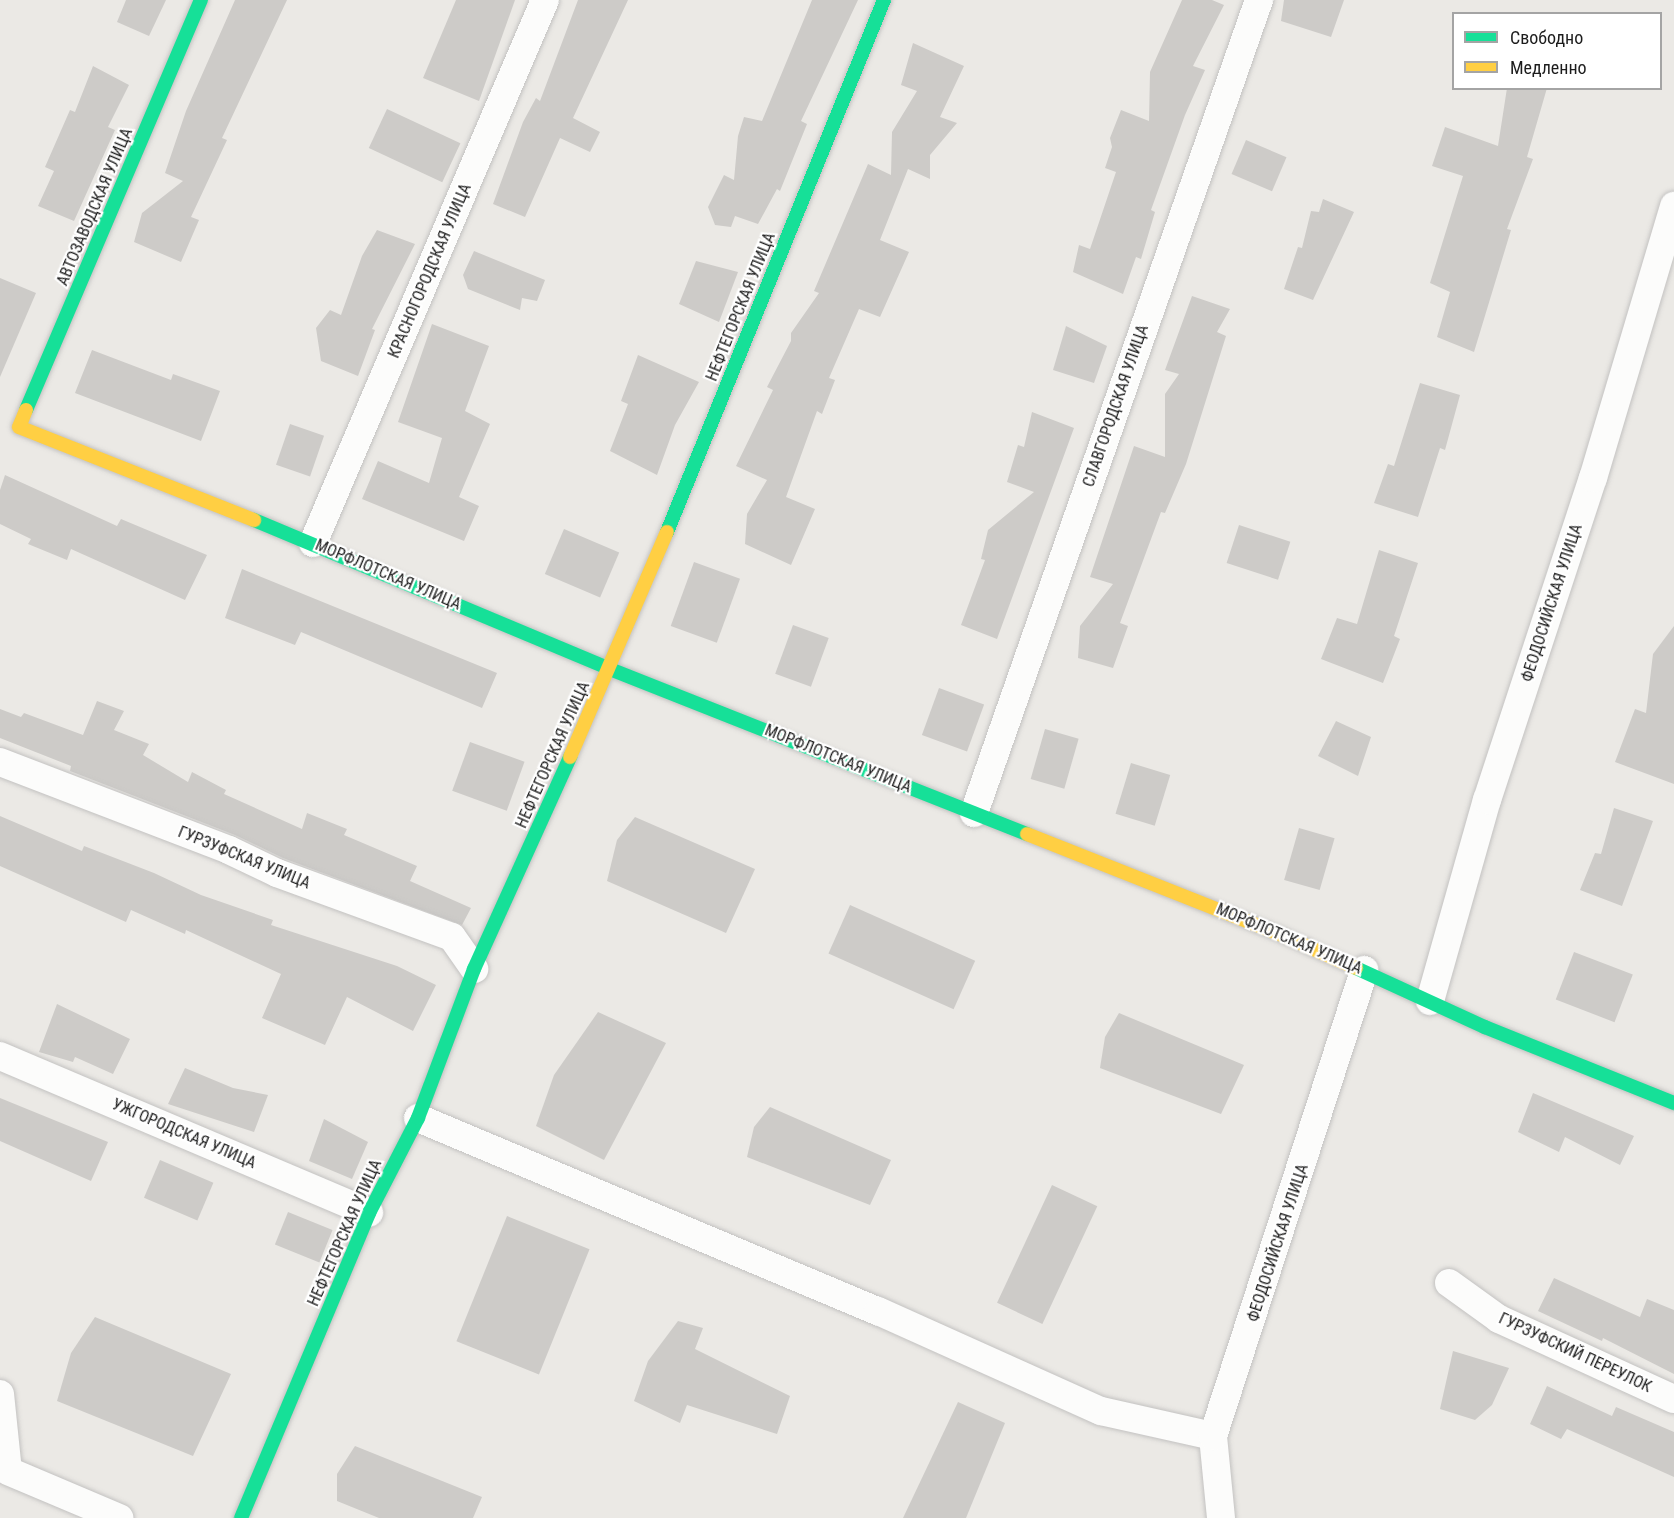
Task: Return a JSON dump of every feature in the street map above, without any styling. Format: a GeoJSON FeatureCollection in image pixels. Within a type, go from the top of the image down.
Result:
{"type":"FeatureCollection","features":[{"type":"Feature","properties":{"kind":"street","name":"АВТОЗАВОДСКАЯ УЛИЦА"},"geometry":{"type":"LineString","coordinates":[[10,423],[201,0]]}},
{"type":"Feature","properties":{"kind":"street","name":"КРАСНОГОРОДСКАЯ УЛИЦА"},"geometry":{"type":"LineString","coordinates":[[313,543],[545,0]]}},
{"type":"Feature","properties":{"kind":"street","name":"НЕФТЕГОРСКАЯ УЛИЦА"},"geometry":{"type":"LineString","coordinates":[[241,1518],[369,1213],[418,1118],[474,969],[610,669],[884,0]]}},
{"type":"Feature","properties":{"kind":"street","name":"СЛАВГОРОДСКАЯ УЛИЦА"},"geometry":{"type":"LineString","coordinates":[[974,813],[1259,0]]}},
{"type":"Feature","properties":{"kind":"street","name":"ФЕОДОСИЙСКАЯ УЛИЦА"},"geometry":{"type":"LineString","coordinates":[[1430,1000],[1487,800],[1593,478],[1674,206]]}},
{"type":"Feature","properties":{"kind":"street","name":"МОРФЛОТСКАЯ УЛИЦА"},"geometry":{"type":"LineString","coordinates":[[10,423],[313,543],[610,669],[1364,970],[1485,1027],[1674,1103]]}},
{"type":"Feature","properties":{"kind":"street","name":"ГУРЗУФСКАЯ УЛИЦА"},"geometry":{"type":"LineString","coordinates":[[0,762],[229,850],[277,873],[452,937],[474,969]]}},
{"type":"Feature","properties":{"kind":"street","name":"ФЕОДОСИЙСКАЯ УЛИЦА"},"geometry":{"type":"LineString","coordinates":[[1221,1518],[1214,1436],[1364,970]]}},
{"type":"Feature","properties":{"kind":"street","name":"УЖГОРОДСКАЯ УЛИЦА"},"geometry":{"type":"LineString","coordinates":[[0,1056],[369,1213]]}},
{"type":"Feature","properties":{"kind":"street"},"geometry":{"type":"LineString","coordinates":[[418,1118],[878,1311],[1101,1411],[1214,1436]]}},
{"type":"Feature","properties":{"kind":"street","name":"ГУРЗУФСКИЙ ПЕРЕУЛОК"},"geometry":{"type":"LineString","coordinates":[[1449,1283],[1499,1319],[1674,1399]]}},
{"type":"Feature","properties":{"kind":"street"},"geometry":{"type":"LineString","coordinates":[[0,1394],[8,1471],[119,1518]]}},
{"type":"Feature","properties":{"kind":"building"},"geometry":{"type":"Polygon","coordinates":[[[126,0],[166,0],[149,36],[117,22],[126,0]]]}},
{"type":"Feature","properties":{"kind":"building"},"geometry":{"type":"Polygon","coordinates":[[[235,0],[287,0],[222,138],[227,140],[191,217],[199,220],[181,262],[134,242],[142,213],[183,181],[165,173],[186,111],[235,0]]]}},
{"type":"Feature","properties":{"kind":"building"},"geometry":{"type":"Polygon","coordinates":[[[456,0],[515,0],[479,101],[423,78],[456,0]]]}},
{"type":"Feature","properties":{"kind":"building"},"geometry":{"type":"Polygon","coordinates":[[[578,0],[628,0],[573,118],[600,132],[590,152],[560,138],[525,217],[493,204],[523,122],[536,98],[540,101],[578,0]]]}},
{"type":"Feature","properties":{"kind":"building"},"geometry":{"type":"Polygon","coordinates":[[[812,0],[858,0],[801,121],[807,124],[780,191],[777,189],[758,224],[735,216],[731,227],[715,225],[708,207],[724,175],[734,180],[738,136],[744,117],[762,121],[812,0]]]}},
{"type":"Feature","properties":{"kind":"building"},"geometry":{"type":"Polygon","coordinates":[[[1182,0],[1212,0],[1224,5],[1193,66],[1205,70],[1185,115],[1151,210],[1155,212],[1141,259],[1136,257],[1123,294],[1073,272],[1079,245],[1090,249],[1116,172],[1105,168],[1112,147],[1110,138],[1121,110],[1149,121],[1150,72],[1182,0]]]}},
{"type":"Feature","properties":{"kind":"building"},"geometry":{"type":"Polygon","coordinates":[[[1284,0],[1344,0],[1331,37],[1281,21],[1284,0]]]}},
{"type":"Feature","properties":{"kind":"building"},"geometry":{"type":"Polygon","coordinates":[[[913,43],[964,66],[940,117],[957,123],[930,155],[930,179],[908,169],[880,240],[909,252],[880,317],[859,309],[829,378],[835,380],[822,414],[817,411],[786,497],[815,509],[791,565],[745,544],[747,514],[767,480],[736,466],[773,390],[767,387],[791,341],[791,333],[819,293],[814,291],[868,164],[891,175],[892,132],[917,91],[901,85],[913,43]]]}},
{"type":"Feature","properties":{"kind":"building"},"geometry":{"type":"Polygon","coordinates":[[[93,66],[129,85],[108,127],[115,130],[74,221],[38,206],[54,171],[45,167],[70,110],[75,112],[93,66]]]}},
{"type":"Feature","properties":{"kind":"building"},"geometry":{"type":"Polygon","coordinates":[[[1507,90],[1546,90],[1527,157],[1533,159],[1507,229],[1511,230],[1474,352],[1437,337],[1450,292],[1430,283],[1463,176],[1432,166],[1445,127],[1498,146],[1507,90]]]}},
{"type":"Feature","properties":{"kind":"building"},"geometry":{"type":"Polygon","coordinates":[[[387,109],[460,143],[442,182],[369,148],[387,109]]]}},
{"type":"Feature","properties":{"kind":"building"},"geometry":{"type":"Polygon","coordinates":[[[1246,140],[1287,157],[1272,191],[1232,174],[1246,140]]]}},
{"type":"Feature","properties":{"kind":"building"},"geometry":{"type":"Polygon","coordinates":[[[1323,199],[1354,212],[1313,300],[1284,289],[1298,247],[1302,248],[1311,211],[1319,212],[1323,199]]]}},
{"type":"Feature","properties":{"kind":"building"},"geometry":{"type":"Polygon","coordinates":[[[377,230],[415,244],[372,329],[375,330],[358,376],[321,361],[316,328],[330,310],[341,315],[362,256],[377,230]]]}},
{"type":"Feature","properties":{"kind":"building"},"geometry":{"type":"Polygon","coordinates":[[[474,251],[545,280],[537,301],[522,298],[520,310],[468,289],[463,275],[474,251]]]}},
{"type":"Feature","properties":{"kind":"building"},"geometry":{"type":"Polygon","coordinates":[[[696,261],[738,272],[719,322],[679,304],[696,261]]]}},
{"type":"Feature","properties":{"kind":"building"},"geometry":{"type":"Polygon","coordinates":[[[0,278],[36,293],[0,377],[0,278]]]}},
{"type":"Feature","properties":{"kind":"building"},"geometry":{"type":"Polygon","coordinates":[[[1192,296],[1230,309],[1217,332],[1226,336],[1186,464],[1165,513],[1161,512],[1120,623],[1128,626],[1113,668],[1078,658],[1080,626],[1113,584],[1090,577],[1134,446],[1165,457],[1165,394],[1179,374],[1165,370],[1192,296]]]}},
{"type":"Feature","properties":{"kind":"building"},"geometry":{"type":"Polygon","coordinates":[[[432,324],[489,346],[465,411],[490,424],[459,497],[479,506],[464,541],[362,499],[378,461],[429,483],[442,438],[398,422],[432,324]]]}},
{"type":"Feature","properties":{"kind":"building"},"geometry":{"type":"Polygon","coordinates":[[[1066,326],[1107,346],[1094,383],[1053,370],[1066,326]]]}},
{"type":"Feature","properties":{"kind":"building"},"geometry":{"type":"Polygon","coordinates":[[[92,350],[171,380],[173,374],[220,391],[201,441],[75,393],[92,350]]]}},
{"type":"Feature","properties":{"kind":"building"},"geometry":{"type":"Polygon","coordinates":[[[638,355],[699,382],[675,425],[657,475],[610,451],[628,404],[621,401],[638,355]]]}},
{"type":"Feature","properties":{"kind":"building"},"geometry":{"type":"Polygon","coordinates":[[[1420,383],[1460,395],[1445,450],[1440,448],[1418,517],[1374,503],[1388,464],[1394,466],[1420,383]]]}},
{"type":"Feature","properties":{"kind":"building"},"geometry":{"type":"Polygon","coordinates":[[[1032,412],[1074,428],[997,639],[961,625],[985,560],[981,559],[988,530],[1034,492],[1007,482],[1018,445],[1024,447],[1032,412]]]}},
{"type":"Feature","properties":{"kind":"building"},"geometry":{"type":"Polygon","coordinates":[[[290,424],[324,436],[310,476],[276,465],[290,424]]]}},
{"type":"Feature","properties":{"kind":"building"},"geometry":{"type":"Polygon","coordinates":[[[5,475],[117,526],[121,519],[207,555],[185,600],[71,549],[67,560],[28,544],[31,539],[0,524],[0,490],[5,475]]]}},
{"type":"Feature","properties":{"kind":"building"},"geometry":{"type":"Polygon","coordinates":[[[1239,525],[1290,542],[1278,580],[1227,563],[1239,525]]]}},
{"type":"Feature","properties":{"kind":"building"},"geometry":{"type":"Polygon","coordinates":[[[564,529],[619,552],[600,598],[545,574],[564,529]]]}},
{"type":"Feature","properties":{"kind":"building"},"geometry":{"type":"Polygon","coordinates":[[[1379,550],[1418,563],[1394,636],[1400,639],[1383,683],[1321,659],[1337,618],[1357,624],[1379,550]]]}},
{"type":"Feature","properties":{"kind":"building"},"geometry":{"type":"Polygon","coordinates":[[[694,562],[740,579],[717,643],[671,626],[694,562]]]}},
{"type":"Feature","properties":{"kind":"building"},"geometry":{"type":"Polygon","coordinates":[[[242,569],[497,673],[482,708],[301,632],[295,645],[225,618],[242,569]]]}},
{"type":"Feature","properties":{"kind":"building"},"geometry":{"type":"Polygon","coordinates":[[[793,625],[829,638],[811,687],[775,674],[793,625]]]}},
{"type":"Feature","properties":{"kind":"building"},"geometry":{"type":"Polygon","coordinates":[[[1674,626],[1674,784],[1615,762],[1635,709],[1646,713],[1653,654],[1674,626]]]}},
{"type":"Feature","properties":{"kind":"building"},"geometry":{"type":"Polygon","coordinates":[[[939,688],[984,704],[967,751],[922,735],[939,688]]]}},
{"type":"Feature","properties":{"kind":"building"},"geometry":{"type":"Polygon","coordinates":[[[97,701],[124,711],[114,730],[149,744],[143,755],[188,782],[192,772],[226,790],[224,794],[302,829],[307,813],[347,829],[344,835],[417,866],[410,881],[471,908],[462,925],[283,858],[235,835],[70,771],[71,766],[0,738],[0,709],[21,717],[24,713],[83,735],[97,701]]]}},
{"type":"Feature","properties":{"kind":"building"},"geometry":{"type":"Polygon","coordinates":[[[1336,721],[1371,737],[1358,776],[1318,756],[1336,721]]]}},
{"type":"Feature","properties":{"kind":"building"},"geometry":{"type":"Polygon","coordinates":[[[1045,729],[1079,739],[1064,789],[1031,779],[1045,729]]]}},
{"type":"Feature","properties":{"kind":"building"},"geometry":{"type":"Polygon","coordinates":[[[470,742],[525,762],[507,811],[452,791],[470,742]]]}},
{"type":"Feature","properties":{"kind":"building"},"geometry":{"type":"Polygon","coordinates":[[[1131,763],[1170,775],[1155,826],[1116,814],[1131,763]]]}},
{"type":"Feature","properties":{"kind":"building"},"geometry":{"type":"Polygon","coordinates":[[[1614,808],[1653,821],[1622,906],[1580,890],[1595,853],[1601,854],[1614,808]]]}},
{"type":"Feature","properties":{"kind":"building"},"geometry":{"type":"Polygon","coordinates":[[[0,816],[82,851],[84,846],[154,873],[201,895],[273,920],[271,925],[397,966],[436,985],[413,1031],[347,997],[325,1045],[262,1018],[281,974],[186,930],[185,934],[131,910],[126,922],[0,866],[0,816]]]}},
{"type":"Feature","properties":{"kind":"building"},"geometry":{"type":"Polygon","coordinates":[[[635,817],[755,869],[726,933],[607,881],[617,840],[635,817]]]}},
{"type":"Feature","properties":{"kind":"building"},"geometry":{"type":"Polygon","coordinates":[[[1299,828],[1335,838],[1320,890],[1284,880],[1299,828]]]}},
{"type":"Feature","properties":{"kind":"building"},"geometry":{"type":"Polygon","coordinates":[[[850,905],[975,961],[954,1009],[828,953],[850,905]]]}},
{"type":"Feature","properties":{"kind":"building"},"geometry":{"type":"Polygon","coordinates":[[[1574,952],[1633,975],[1615,1022],[1556,1000],[1574,952]]]}},
{"type":"Feature","properties":{"kind":"building"},"geometry":{"type":"Polygon","coordinates":[[[57,1004],[130,1039],[113,1074],[75,1057],[73,1062],[39,1052],[57,1004]]]}},
{"type":"Feature","properties":{"kind":"building"},"geometry":{"type":"Polygon","coordinates":[[[598,1012],[666,1043],[604,1160],[536,1126],[554,1075],[598,1012]]]}},
{"type":"Feature","properties":{"kind":"building"},"geometry":{"type":"Polygon","coordinates":[[[1119,1013],[1244,1065],[1221,1114],[1100,1068],[1105,1037],[1119,1013]]]}},
{"type":"Feature","properties":{"kind":"building"},"geometry":{"type":"Polygon","coordinates":[[[185,1068],[233,1088],[268,1095],[254,1132],[168,1104],[185,1068]]]}},
{"type":"Feature","properties":{"kind":"building"},"geometry":{"type":"Polygon","coordinates":[[[1533,1093],[1634,1136],[1620,1165],[1565,1137],[1559,1152],[1518,1132],[1533,1093]]]}},
{"type":"Feature","properties":{"kind":"building"},"geometry":{"type":"Polygon","coordinates":[[[0,1098],[108,1142],[91,1181],[0,1141],[0,1098]]]}},
{"type":"Feature","properties":{"kind":"building"},"geometry":{"type":"Polygon","coordinates":[[[770,1107],[891,1160],[870,1205],[747,1157],[754,1127],[770,1107]]]}},
{"type":"Feature","properties":{"kind":"building"},"geometry":{"type":"Polygon","coordinates":[[[324,1119],[368,1142],[352,1179],[309,1161],[324,1119]]]}},
{"type":"Feature","properties":{"kind":"building"},"geometry":{"type":"Polygon","coordinates":[[[160,1160],[213,1183],[197,1220],[144,1198],[160,1160]]]}},
{"type":"Feature","properties":{"kind":"building"},"geometry":{"type":"Polygon","coordinates":[[[1052,1185],[1097,1206],[1042,1324],[997,1303],[1052,1185]]]}},
{"type":"Feature","properties":{"kind":"building"},"geometry":{"type":"Polygon","coordinates":[[[288,1212],[333,1230],[319,1262],[275,1244],[288,1212]]]}},
{"type":"Feature","properties":{"kind":"building"},"geometry":{"type":"Polygon","coordinates":[[[507,1216],[590,1249],[539,1375],[456,1341],[507,1216]]]}},
{"type":"Feature","properties":{"kind":"building"},"geometry":{"type":"Polygon","coordinates":[[[1554,1278],[1640,1317],[1647,1299],[1674,1310],[1674,1374],[1603,1338],[1602,1341],[1538,1311],[1554,1278]]]}},
{"type":"Feature","properties":{"kind":"building"},"geometry":{"type":"Polygon","coordinates":[[[95,1317],[231,1374],[193,1456],[57,1401],[71,1353],[95,1317]]]}},
{"type":"Feature","properties":{"kind":"building"},"geometry":{"type":"Polygon","coordinates":[[[678,1321],[703,1328],[695,1349],[790,1396],[777,1434],[687,1405],[680,1423],[634,1401],[648,1361],[678,1321]]]}},
{"type":"Feature","properties":{"kind":"building"},"geometry":{"type":"Polygon","coordinates":[[[1453,1351],[1509,1368],[1492,1405],[1475,1420],[1440,1409],[1453,1351]]]}},
{"type":"Feature","properties":{"kind":"building"},"geometry":{"type":"Polygon","coordinates":[[[1547,1386],[1612,1416],[1616,1407],[1674,1432],[1674,1477],[1567,1429],[1561,1439],[1530,1424],[1547,1386]]]}},
{"type":"Feature","properties":{"kind":"building"},"geometry":{"type":"Polygon","coordinates":[[[958,1402],[1005,1423],[966,1518],[903,1518],[958,1402]]]}},
{"type":"Feature","properties":{"kind":"building"},"geometry":{"type":"Polygon","coordinates":[[[355,1446],[482,1497],[473,1518],[379,1518],[337,1501],[337,1474],[355,1446]]]}},
{"type":"Feature","properties":{"kind":"traffic: fast"},"geometry":{"type":"LineString","coordinates":[[26,410],[201,0]]}},
{"type":"Feature","properties":{"kind":"traffic: fast"},"geometry":{"type":"LineString","coordinates":[[667,532],[884,0]]}},
{"type":"Feature","properties":{"kind":"traffic: fast"},"geometry":{"type":"LineString","coordinates":[[254,520],[610,669],[1027,834]]}},
{"type":"Feature","properties":{"kind":"traffic: fast"},"geometry":{"type":"LineString","coordinates":[[241,1518],[369,1213],[418,1118],[474,969],[570,757]]}},
{"type":"Feature","properties":{"kind":"traffic: fast"},"geometry":{"type":"LineString","coordinates":[[1356,968],[1485,1027],[1674,1103]]}},
{"type":"Feature","properties":{"kind":"traffic: slow"},"geometry":{"type":"LineString","coordinates":[[26,410],[19,427],[254,520]]}},
{"type":"Feature","properties":{"kind":"traffic: slow"},"geometry":{"type":"LineString","coordinates":[[570,757],[667,532]]}},
{"type":"Feature","properties":{"kind":"traffic: slow"},"geometry":{"type":"LineString","coordinates":[[1027,834],[1282,935],[1356,968]]}}]}
